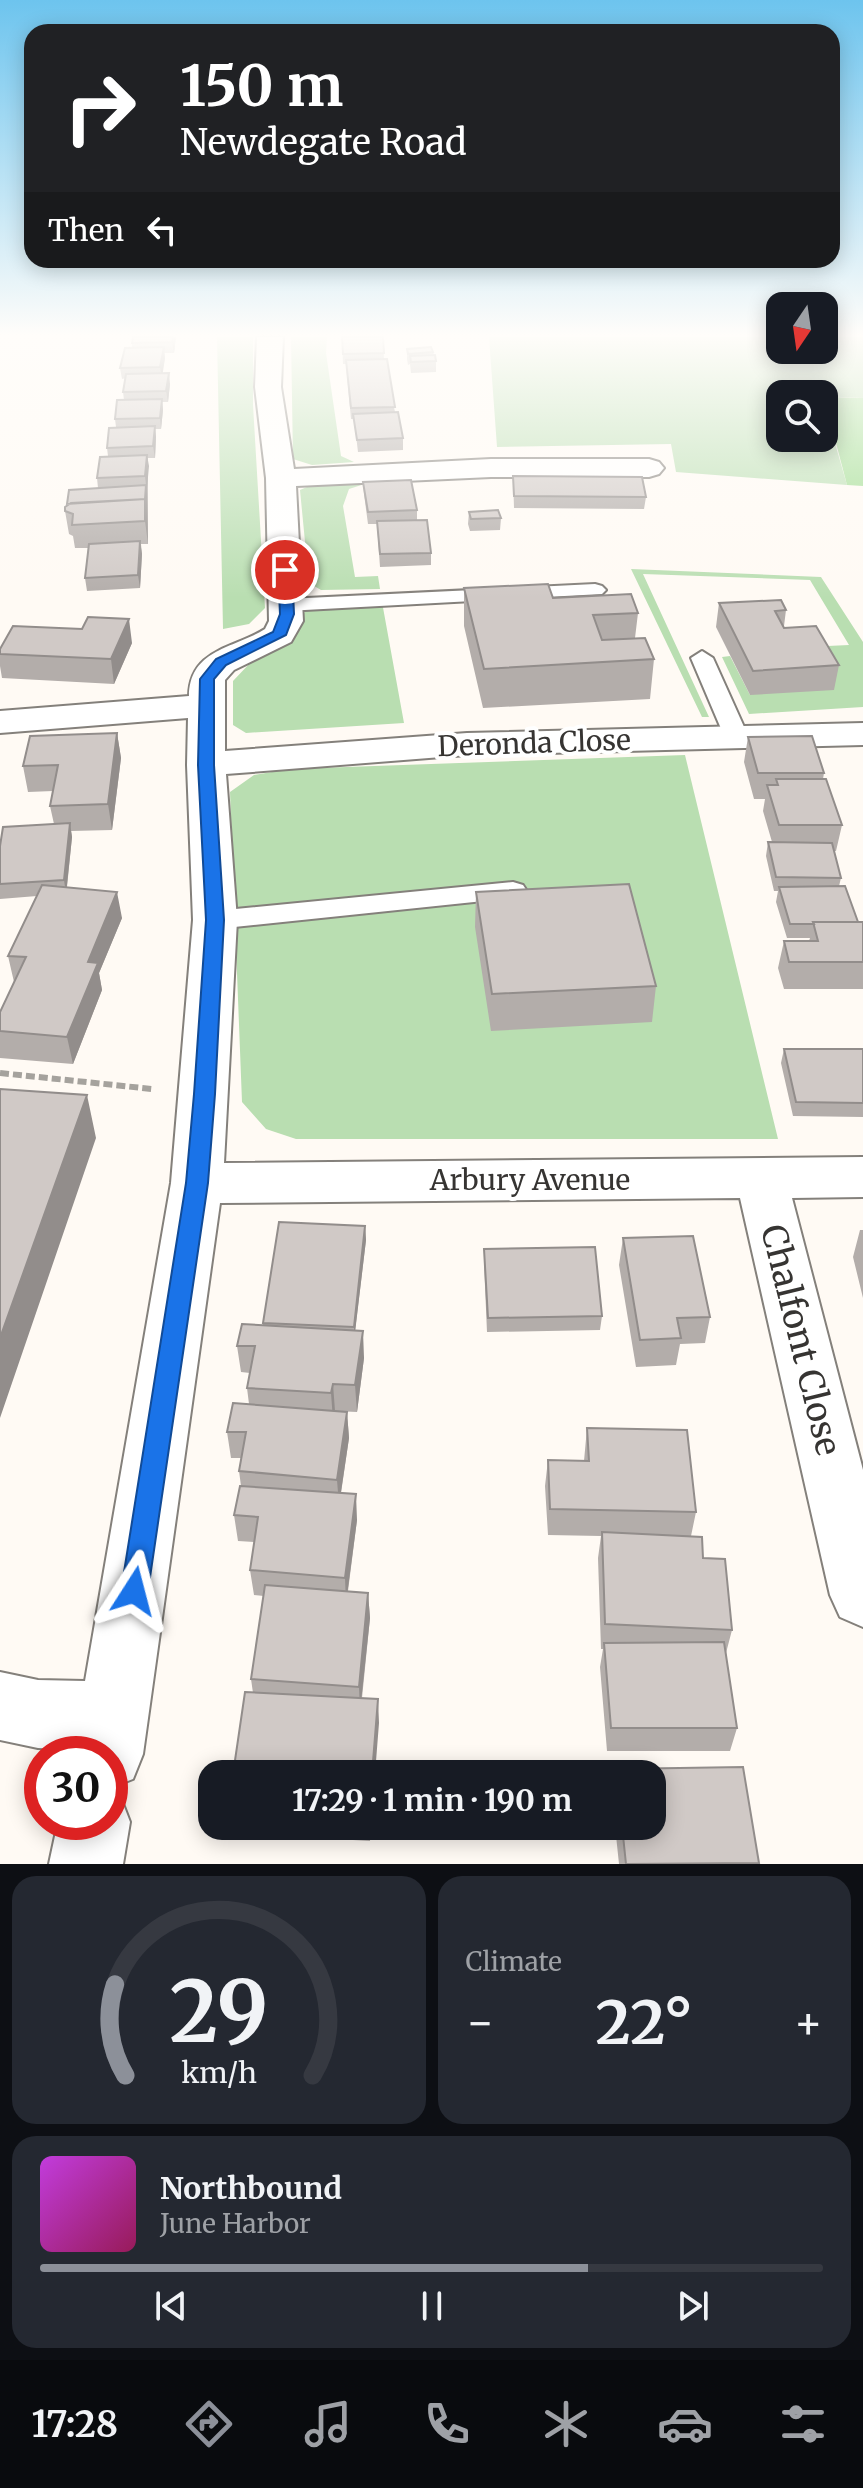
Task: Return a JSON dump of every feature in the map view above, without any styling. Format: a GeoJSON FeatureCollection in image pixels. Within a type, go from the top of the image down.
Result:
{"type":"FeatureCollection","features":[{"type":"Feature","properties":{"kind":"street"},"geometry":{"type":"LineString","coordinates":[[0,1706],[111,1736],[197,1183],[215,920],[206,765],[209,673],[221,662],[279,635],[286,621],[281,478],[273,424]]}},
{"type":"Feature","properties":{"kind":"street"},"geometry":{"type":"LineString","coordinates":[[281,478],[491,468],[649,468]]}},
{"type":"Feature","properties":{"kind":"street"},"geometry":{"type":"LineString","coordinates":[[0,722],[208,705]]}},
{"type":"Feature","properties":{"kind":"street","name":"Deronda Close"},"geometry":{"type":"LineString","coordinates":[[206,765],[453,745],[863,734]]}},
{"type":"Feature","properties":{"kind":"street","name":"Arbury Avenue"},"geometry":{"type":"LineString","coordinates":[[197,1183],[863,1177]]}},
{"type":"Feature","properties":{"kind":"street","name":"Chalfont Close"},"geometry":{"type":"LineString","coordinates":[[761,1178],[863,1595]]}},
{"type":"Feature","properties":{"kind":"street"},"geometry":{"type":"LineString","coordinates":[[86,1864],[91,1840]]}},
{"type":"Feature","properties":{"kind":"lane"},"geometry":{"type":"LineString","coordinates":[[286,605],[595,590]]}},
{"type":"Feature","properties":{"kind":"lane"},"geometry":{"type":"LineString","coordinates":[[702,658],[737,738]]}},
{"type":"Feature","properties":{"kind":"lane"},"geometry":{"type":"LineString","coordinates":[[215,920],[518,891]]}},
{"type":"Feature","properties":{"kind":"path"},"geometry":{"type":"LineString","coordinates":[[0,1073],[204,1094]]}},
{"type":"Feature","properties":{"kind":"green space"},"geometry":{"type":"Polygon","coordinates":[[[219,424],[254,424],[265,608],[249,624],[223,629],[219,424]]]}},
{"type":"Feature","properties":{"kind":"green space"},"geometry":{"type":"Polygon","coordinates":[[[292,424],[336,424],[341,456],[354,462],[312,465],[293,459],[292,424]]]}},
{"type":"Feature","properties":{"kind":"green space"},"geometry":{"type":"Polygon","coordinates":[[[495,424],[766,424],[766,452],[838,452],[847,485],[676,472],[671,444],[497,447],[495,424]]]}},
{"type":"Feature","properties":{"kind":"green space"},"geometry":{"type":"Polygon","coordinates":[[[838,424],[863,424],[863,486],[847,485],[838,451],[838,424]]]}},
{"type":"Feature","properties":{"kind":"green space"},"geometry":{"type":"Polygon","coordinates":[[[374,481],[349,489],[343,506],[355,577],[378,576],[380,589],[321,590],[309,583],[300,490],[316,483],[374,481]]]}},
{"type":"Feature","properties":{"kind":"green space"},"geometry":{"type":"Polygon","coordinates":[[[631,569],[821,577],[863,642],[863,707],[749,714],[722,657],[730,656],[750,695],[806,647],[849,645],[810,580],[643,574],[709,717],[702,717],[631,569]]]}},
{"type":"Feature","properties":{"kind":"green space"},"geometry":{"type":"Polygon","coordinates":[[[382,602],[404,723],[246,733],[233,725],[233,681],[251,662],[284,646],[306,609],[382,602]]]}},
{"type":"Feature","properties":{"kind":"green space"},"geometry":{"type":"Polygon","coordinates":[[[685,755],[778,1139],[296,1139],[266,1129],[242,1102],[230,792],[254,775],[290,769],[685,755]]]}},
{"type":"Feature","properties":{"kind":"building"},"geometry":{"type":"Polygon","coordinates":[[[355,424],[400,424],[403,438],[357,440],[355,424]]]}},
{"type":"Feature","properties":{"kind":"building"},"geometry":{"type":"Polygon","coordinates":[[[155,426],[153,446],[107,448],[109,428],[155,426]]]}},
{"type":"Feature","properties":{"kind":"building"},"geometry":{"type":"Polygon","coordinates":[[[147,455],[145,476],[97,478],[100,457],[147,455]]]}},
{"type":"Feature","properties":{"kind":"building"},"geometry":{"type":"Polygon","coordinates":[[[513,476],[642,477],[646,497],[514,496],[513,476]]]}},
{"type":"Feature","properties":{"kind":"building"},"geometry":{"type":"Polygon","coordinates":[[[411,480],[417,510],[368,512],[363,482],[411,480]]]}},
{"type":"Feature","properties":{"kind":"building"},"geometry":{"type":"Polygon","coordinates":[[[146,485],[145,499],[67,504],[69,490],[146,485]]]}},
{"type":"Feature","properties":{"kind":"building"},"geometry":{"type":"Polygon","coordinates":[[[145,499],[145,521],[72,525],[73,514],[65,511],[71,503],[145,499]]]}},
{"type":"Feature","properties":{"kind":"building"},"geometry":{"type":"Polygon","coordinates":[[[498,510],[501,518],[471,519],[469,512],[498,510]]]}},
{"type":"Feature","properties":{"kind":"building"},"geometry":{"type":"Polygon","coordinates":[[[427,520],[431,553],[380,554],[377,521],[427,520]]]}},
{"type":"Feature","properties":{"kind":"building"},"geometry":{"type":"Polygon","coordinates":[[[140,541],[138,575],[85,578],[89,544],[140,541]]]}},
{"type":"Feature","properties":{"kind":"building"},"geometry":{"type":"Polygon","coordinates":[[[548,584],[553,598],[631,594],[638,613],[593,615],[602,640],[645,638],[654,659],[484,669],[464,588],[548,584]]]}},
{"type":"Feature","properties":{"kind":"building"},"geometry":{"type":"Polygon","coordinates":[[[781,600],[786,610],[775,611],[784,628],[816,626],[839,665],[753,671],[719,603],[781,600]]]}},
{"type":"Feature","properties":{"kind":"building"},"geometry":{"type":"Polygon","coordinates":[[[88,617],[129,619],[111,659],[0,654],[13,626],[82,629],[88,617]]]}},
{"type":"Feature","properties":{"kind":"building"},"geometry":{"type":"Polygon","coordinates":[[[117,733],[108,804],[50,806],[58,765],[23,766],[30,736],[117,733]]]}},
{"type":"Feature","properties":{"kind":"building"},"geometry":{"type":"Polygon","coordinates":[[[812,736],[824,773],[758,773],[748,737],[812,736]]]}},
{"type":"Feature","properties":{"kind":"building"},"geometry":{"type":"Polygon","coordinates":[[[776,779],[826,779],[842,825],[779,825],[767,785],[778,785],[776,779]]]}},
{"type":"Feature","properties":{"kind":"building"},"geometry":{"type":"Polygon","coordinates":[[[70,823],[64,880],[0,884],[3,827],[70,823]]]}},
{"type":"Feature","properties":{"kind":"building"},"geometry":{"type":"Polygon","coordinates":[[[768,842],[832,843],[841,878],[776,877],[768,842]]]}},
{"type":"Feature","properties":{"kind":"building"},"geometry":{"type":"Polygon","coordinates":[[[629,884],[656,986],[492,994],[476,892],[629,884]]]}},
{"type":"Feature","properties":{"kind":"building"},"geometry":{"type":"Polygon","coordinates":[[[42,885],[117,892],[88,962],[98,963],[67,1037],[0,1031],[0,1012],[26,957],[8,956],[42,885]]]}},
{"type":"Feature","properties":{"kind":"building"},"geometry":{"type":"Polygon","coordinates":[[[845,886],[858,922],[790,924],[779,887],[845,886]]]}},
{"type":"Feature","properties":{"kind":"building"},"geometry":{"type":"Polygon","coordinates":[[[813,922],[863,922],[863,962],[789,962],[784,941],[818,941],[813,922]]]}},
{"type":"Feature","properties":{"kind":"building"},"geometry":{"type":"Polygon","coordinates":[[[784,1049],[863,1049],[863,1103],[796,1102],[784,1049]]]}},
{"type":"Feature","properties":{"kind":"building"},"geometry":{"type":"Polygon","coordinates":[[[0,1089],[87,1095],[0,1338],[0,1089]]]}},
{"type":"Feature","properties":{"kind":"building"},"geometry":{"type":"Polygon","coordinates":[[[279,1222],[365,1226],[354,1327],[263,1323],[279,1222]]]}},
{"type":"Feature","properties":{"kind":"building"},"geometry":{"type":"Polygon","coordinates":[[[693,1236],[710,1317],[677,1318],[681,1338],[640,1340],[623,1238],[693,1236]]]}},
{"type":"Feature","properties":{"kind":"building"},"geometry":{"type":"Polygon","coordinates":[[[595,1247],[602,1316],[488,1318],[484,1249],[595,1247]]]}},
{"type":"Feature","properties":{"kind":"building"},"geometry":{"type":"Polygon","coordinates":[[[242,1324],[363,1331],[355,1385],[333,1384],[331,1393],[247,1388],[255,1346],[237,1346],[242,1324]]]}},
{"type":"Feature","properties":{"kind":"building"},"geometry":{"type":"Polygon","coordinates":[[[233,1403],[347,1412],[337,1480],[239,1471],[246,1432],[227,1432],[233,1403]]]}},
{"type":"Feature","properties":{"kind":"building"},"geometry":{"type":"Polygon","coordinates":[[[587,1428],[687,1430],[696,1512],[550,1509],[548,1460],[589,1461],[587,1428]]]}},
{"type":"Feature","properties":{"kind":"building"},"geometry":{"type":"Polygon","coordinates":[[[240,1486],[356,1494],[345,1578],[250,1570],[258,1517],[234,1515],[240,1486]]]}},
{"type":"Feature","properties":{"kind":"building"},"geometry":{"type":"Polygon","coordinates":[[[602,1532],[702,1537],[703,1558],[725,1559],[732,1630],[605,1624],[602,1532]]]}},
{"type":"Feature","properties":{"kind":"building"},"geometry":{"type":"Polygon","coordinates":[[[265,1585],[368,1593],[359,1687],[251,1679],[265,1585]]]}},
{"type":"Feature","properties":{"kind":"building"},"geometry":{"type":"Polygon","coordinates":[[[724,1642],[737,1728],[611,1728],[604,1643],[724,1642]]]}},
{"type":"Feature","properties":{"kind":"building"},"geometry":{"type":"Polygon","coordinates":[[[245,1692],[378,1699],[373,1760],[235,1760],[245,1692]]]}},
{"type":"Feature","properties":{"kind":"building"},"geometry":{"type":"Polygon","coordinates":[[[743,1767],[759,1863],[626,1864],[623,1840],[666,1840],[666,1768],[743,1767]]]}},
{"type":"Feature","properties":{"kind":"route"},"geometry":{"type":"LineString","coordinates":[[134,1591],[197,1183],[215,920],[206,765],[207,679],[221,662],[279,635],[287,614],[285,570]]}}]}
